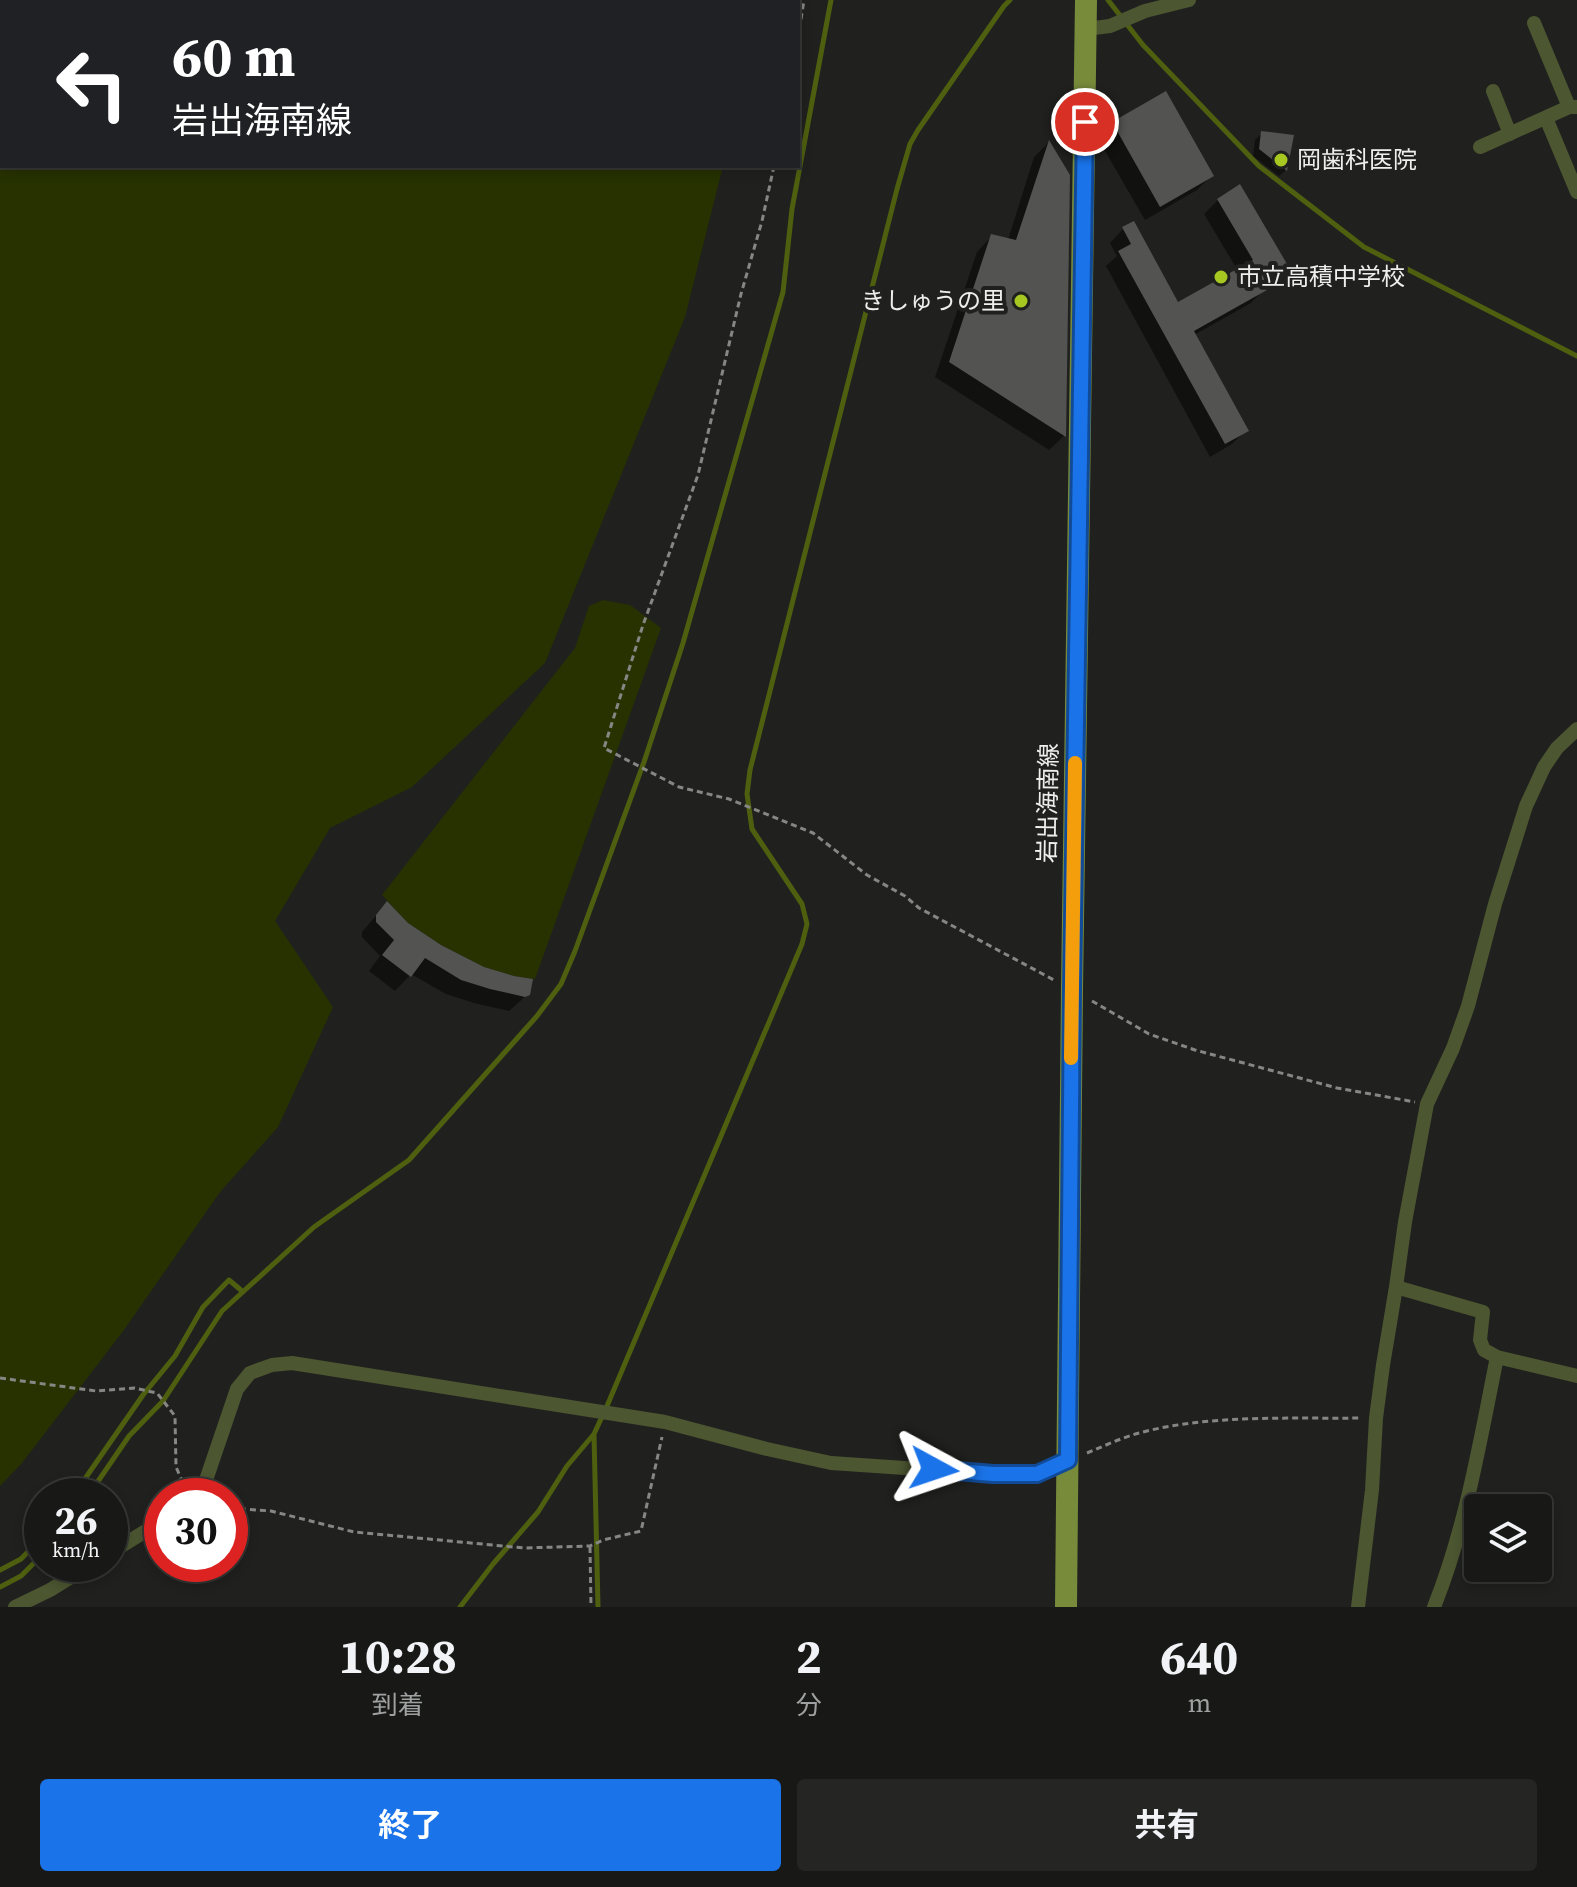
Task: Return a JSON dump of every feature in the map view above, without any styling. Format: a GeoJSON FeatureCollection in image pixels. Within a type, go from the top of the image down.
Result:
{"type":"FeatureCollection","features":[{"type":"Feature","properties":{"kind":"main road","name":"岩出海南線"},"geometry":{"type":"LineString","coordinates":[[1066,1607],[1086,0]]}},
{"type":"Feature","properties":{"kind":"street"},"geometry":{"type":"LineString","coordinates":[[1086,29],[1110,26],[1145,11],[1189,0]]}},
{"type":"Feature","properties":{"kind":"street"},"geometry":{"type":"LineString","coordinates":[[1480,147],[1573,107],[1534,23]]}},
{"type":"Feature","properties":{"kind":"street"},"geometry":{"type":"LineString","coordinates":[[1493,91],[1510,134]]}},
{"type":"Feature","properties":{"kind":"street"},"geometry":{"type":"LineString","coordinates":[[1546,118],[1577,192]]}},
{"type":"Feature","properties":{"kind":"street"},"geometry":{"type":"LineString","coordinates":[[1358,1607],[1372,1490],[1376,1418],[1405,1222],[1427,1104],[1468,1006],[1495,904],[1526,806],[1550,757],[1577,729]]}},
{"type":"Feature","properties":{"kind":"street"},"geometry":{"type":"LineString","coordinates":[[1396,1287],[1483,1312],[1480,1340],[1484,1350],[1497,1357],[1577,1376]]}},
{"type":"Feature","properties":{"kind":"street"},"geometry":{"type":"LineString","coordinates":[[1434,1607],[1448,1573],[1468,1496],[1497,1357]]}},
{"type":"Feature","properties":{"kind":"street"},"geometry":{"type":"LineString","coordinates":[[207,1478],[237,1389],[250,1373],[272,1365],[292,1363],[665,1422],[831,1463],[1037,1474],[1068,1460]]}},
{"type":"Feature","properties":{"kind":"street"},"geometry":{"type":"LineString","coordinates":[[15,1607],[63,1582]]}},
{"type":"Feature","properties":{"kind":"path"},"geometry":{"type":"LineString","coordinates":[[800,26],[804,0]]}},
{"type":"Feature","properties":{"kind":"path"},"geometry":{"type":"LineString","coordinates":[[774,168],[698,475],[643,625],[604,748],[679,787],[764,811],[813,833],[867,875],[905,896],[919,908],[1149,1034],[1195,1050],[1337,1088],[1427,1104]]}},
{"type":"Feature","properties":{"kind":"path"},"geometry":{"type":"LineString","coordinates":[[0,1378],[96,1391],[134,1388],[157,1393],[175,1416],[176,1467],[182,1478]]}},
{"type":"Feature","properties":{"kind":"path"},"geometry":{"type":"LineString","coordinates":[[1068,1460],[1139,1433],[1182,1424],[1258,1419],[1376,1418]]}},
{"type":"Feature","properties":{"kind":"path"},"geometry":{"type":"LineString","coordinates":[[248,1509],[271,1511],[354,1532],[524,1548],[590,1546],[641,1531],[665,1422]]}},
{"type":"Feature","properties":{"kind":"path"},"geometry":{"type":"LineString","coordinates":[[590,1546],[591,1607]]}},
{"type":"Feature","properties":{"kind":"green space"},"geometry":{"type":"Polygon","coordinates":[[[0,168],[722,168],[685,317],[545,663],[412,787],[330,828],[275,921],[333,1007],[278,1127],[220,1192],[124,1330],[22,1463],[0,1486],[0,168]]]}},
{"type":"Feature","properties":{"kind":"green space"},"geometry":{"type":"Polygon","coordinates":[[[603,600],[630,605],[661,628],[535,979],[514,976],[484,967],[441,945],[408,923],[382,895],[575,648],[589,606],[603,600]]]}},
{"type":"Feature","properties":{"kind":"building"},"geometry":{"type":"Polygon","coordinates":[[[1166,91],[1214,176],[1160,207],[1112,122],[1166,91]]]}},
{"type":"Feature","properties":{"kind":"building","name":"岡歯科医院"},"geometry":{"type":"Polygon","coordinates":[[[1261,131],[1294,135],[1287,171],[1259,149],[1261,131]]]}},
{"type":"Feature","properties":{"kind":"building","name":"きしゅうの里"},"geometry":{"type":"Polygon","coordinates":[[[1049,140],[1070,175],[1066,437],[949,362],[991,234],[1016,240],[1049,140]]]}},
{"type":"Feature","properties":{"kind":"building"},"geometry":{"type":"Polygon","coordinates":[[[1240,184],[1290,269],[1264,285],[1267,290],[1194,331],[1249,431],[1225,444],[1118,251],[1131,244],[1122,227],[1134,221],[1178,302],[1253,260],[1217,199],[1240,184]]]}},
{"type":"Feature","properties":{"kind":"building"},"geometry":{"type":"Polygon","coordinates":[[[387,901],[408,923],[441,945],[484,967],[533,979],[530,995],[525,997],[461,980],[425,958],[411,977],[382,955],[394,940],[376,922],[376,915],[387,901]]]}},
{"type":"Feature","properties":{"kind":"waterway"},"geometry":{"type":"LineString","coordinates":[[800,166],[831,0]]}},
{"type":"Feature","properties":{"kind":"waterway"},"geometry":{"type":"LineString","coordinates":[[460,1607],[538,1512],[567,1466],[594,1434],[802,944],[807,924],[802,904],[752,829],[747,794],[750,770],[910,144],[1010,0]]}},
{"type":"Feature","properties":{"kind":"waterway"},"geometry":{"type":"LineString","coordinates":[[1108,0],[1143,45],[1259,166],[1364,247],[1577,356]]}},
{"type":"Feature","properties":{"kind":"waterway"},"geometry":{"type":"LineString","coordinates":[[100,1478],[129,1436],[163,1401],[222,1311],[314,1227],[409,1160],[537,1016],[561,984],[644,762],[683,643],[783,292],[800,168]]}},
{"type":"Feature","properties":{"kind":"waterway"},"geometry":{"type":"LineString","coordinates":[[85,1478],[143,1395],[175,1356],[203,1307],[229,1280],[242,1291]]}},
{"type":"Feature","properties":{"kind":"waterway"},"geometry":{"type":"LineString","coordinates":[[594,1435],[598,1607]]}},
{"type":"Feature","properties":{"kind":"waterway"},"geometry":{"type":"LineString","coordinates":[[0,1570],[24,1556]]}},
{"type":"Feature","properties":{"kind":"waterway"},"geometry":{"type":"LineString","coordinates":[[0,1587],[24,1573]]}},
{"type":"Feature","properties":{"kind":"slow traffic"},"geometry":{"type":"LineString","coordinates":[[1071,1058],[1075,763]]}},
{"type":"Feature","properties":{"kind":"place","name":"岡歯科医院"},"geometry":{"type":"Point","coordinates":[1281,160]}},
{"type":"Feature","properties":{"kind":"place","name":"市立高積中学校"},"geometry":{"type":"Point","coordinates":[1221,277]}},
{"type":"Feature","properties":{"kind":"place","name":"きしゅうの里"},"geometry":{"type":"Point","coordinates":[1021,301]}},
{"type":"Feature","properties":{"kind":"route"},"geometry":{"type":"LineString","coordinates":[[934,1469],[1037,1474],[1068,1460],[1085,122]]}}]}
